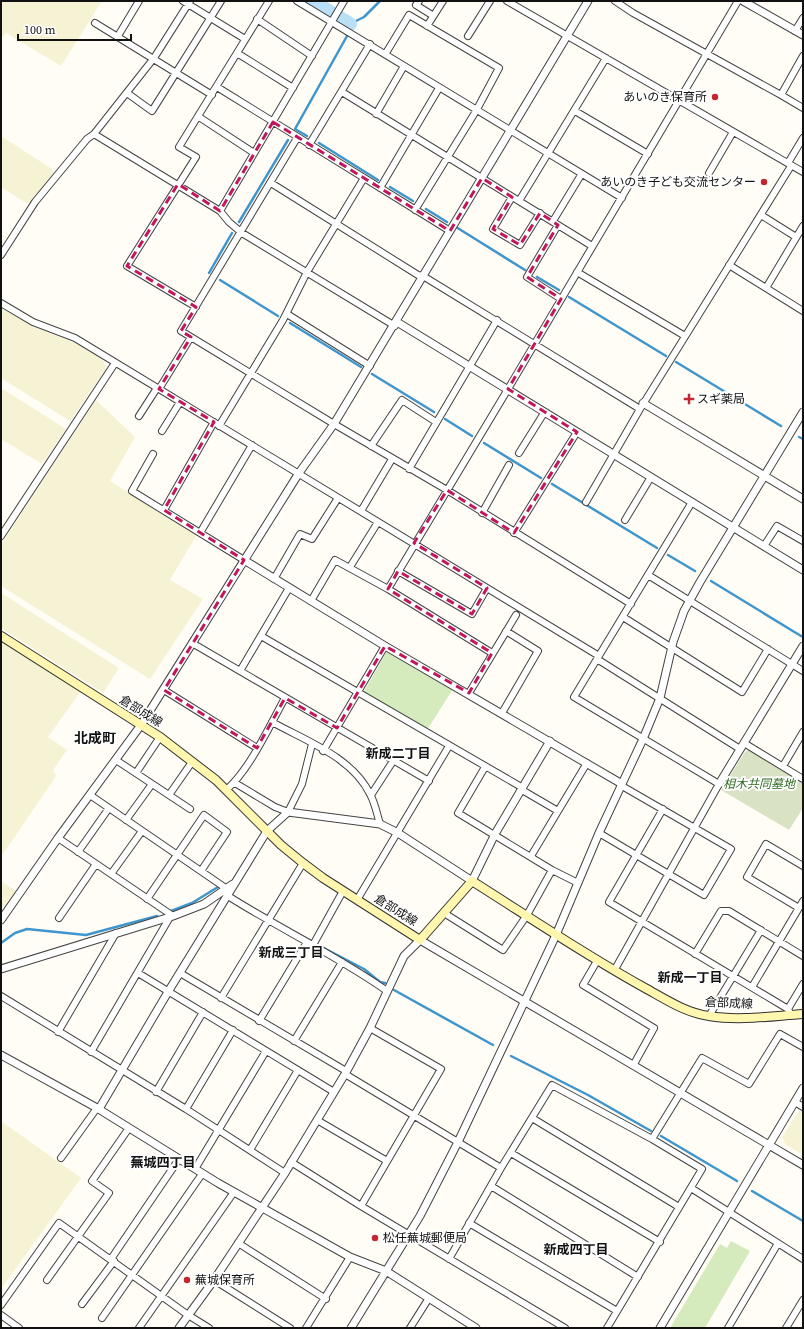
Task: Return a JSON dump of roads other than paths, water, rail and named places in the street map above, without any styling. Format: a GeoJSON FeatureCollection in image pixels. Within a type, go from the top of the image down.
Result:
{"type":"FeatureCollection","features":[{"type":"Feature","properties":{"kind":"main road","name":"倉部成線"},"geometry":{"type":"LineString","coordinates":[[1,636],[160,737],[226,790],[267,831],[303,863],[357,900],[420,940],[472,881],[597,961],[678,1006],[709,1016],[748,1018],[789,1012],[803,1014]]}},
{"type":"Feature","properties":{"kind":"street"},"geometry":{"type":"LineString","coordinates":[[118,36],[139,1]]}},
{"type":"Feature","properties":{"kind":"street"},"geometry":{"type":"LineString","coordinates":[[127,93],[152,111],[212,18],[221,1]]}},
{"type":"Feature","properties":{"kind":"street"},"geometry":{"type":"LineString","coordinates":[[196,307],[127,266],[196,157],[179,147],[199,117],[245,38],[269,1]]}},
{"type":"Feature","properties":{"kind":"street"},"geometry":{"type":"LineString","coordinates":[[297,1],[386,53],[476,111],[510,130],[581,175],[622,198]]}},
{"type":"Feature","properties":{"kind":"street"},"geometry":{"type":"LineString","coordinates":[[220,211],[344,1]]}},
{"type":"Feature","properties":{"kind":"street"},"geometry":{"type":"LineString","coordinates":[[419,1],[416,5],[432,15]]}},
{"type":"Feature","properties":{"kind":"street"},"geometry":{"type":"LineString","coordinates":[[427,26],[432,15],[443,1]]}},
{"type":"Feature","properties":{"kind":"street"},"geometry":{"type":"LineString","coordinates":[[468,36],[490,1]]}},
{"type":"Feature","properties":{"kind":"street"},"geometry":{"type":"LineString","coordinates":[[507,1],[803,172]]}},
{"type":"Feature","properties":{"kind":"street"},"geometry":{"type":"LineString","coordinates":[[1,920],[58,838],[141,725],[299,473],[334,424],[396,324],[423,276],[588,1]]}},
{"type":"Feature","properties":{"kind":"street"},"geometry":{"type":"LineString","coordinates":[[615,1],[707,55],[803,108]]}},
{"type":"Feature","properties":{"kind":"street"},"geometry":{"type":"LineString","coordinates":[[388,588],[508,390],[738,1]]}},
{"type":"Feature","properties":{"kind":"street"},"geometry":{"type":"LineString","coordinates":[[743,1],[803,35]]}},
{"type":"Feature","properties":{"kind":"street"},"geometry":{"type":"LineString","coordinates":[[1,255],[35,202],[87,139],[94,134],[154,58],[187,2],[245,38]]}},
{"type":"Feature","properties":{"kind":"street"},"geometry":{"type":"LineString","coordinates":[[386,53],[409,15],[499,68],[476,111],[415,210]]}},
{"type":"Feature","properties":{"kind":"street"},"geometry":{"type":"LineString","coordinates":[[795,31],[803,18]]}},
{"type":"Feature","properties":{"kind":"street"},"geometry":{"type":"LineString","coordinates":[[257,19],[312,56]]}},
{"type":"Feature","properties":{"kind":"street"},"geometry":{"type":"LineString","coordinates":[[95,23],[212,95]]}},
{"type":"Feature","properties":{"kind":"street"},"geometry":{"type":"LineString","coordinates":[[309,145],[370,44]]}},
{"type":"Feature","properties":{"kind":"street"},"geometry":{"type":"LineString","coordinates":[[237,53],[293,88]]}},
{"type":"Feature","properties":{"kind":"street"},"geometry":{"type":"LineString","coordinates":[[781,95],[803,56]]}},
{"type":"Feature","properties":{"kind":"street"},"geometry":{"type":"LineString","coordinates":[[520,201],[606,58]]}},
{"type":"Feature","properties":{"kind":"street"},"geometry":{"type":"LineString","coordinates":[[376,114],[404,66]]}},
{"type":"Feature","properties":{"kind":"street"},"geometry":{"type":"LineString","coordinates":[[217,87],[297,138],[450,231]]}},
{"type":"Feature","properties":{"kind":"street"},"geometry":{"type":"LineString","coordinates":[[380,188],[439,88]]}},
{"type":"Feature","properties":{"kind":"street"},"geometry":{"type":"LineString","coordinates":[[342,92],[410,136],[540,213],[592,246]]}},
{"type":"Feature","properties":{"kind":"street"},"geometry":{"type":"LineString","coordinates":[[575,111],[648,154]]}},
{"type":"Feature","properties":{"kind":"street"},"geometry":{"type":"LineString","coordinates":[[199,117],[254,153]]}},
{"type":"Feature","properties":{"kind":"street"},"geometry":{"type":"LineString","coordinates":[[709,173],[733,132]]}},
{"type":"Feature","properties":{"kind":"street"},"geometry":{"type":"LineString","coordinates":[[94,134],[220,211],[229,222],[242,233],[508,390],[544,414],[652,477],[803,570]]}},
{"type":"Feature","properties":{"kind":"street"},"geometry":{"type":"LineString","coordinates":[[297,138],[242,233],[181,331],[392,459],[447,490],[514,533],[631,604]]}},
{"type":"Feature","properties":{"kind":"street"},"geometry":{"type":"LineString","coordinates":[[586,502],[642,406],[761,215],[790,165],[803,138]]}},
{"type":"Feature","properties":{"kind":"street"},"geometry":{"type":"LineString","coordinates":[[561,299],[527,277],[581,175]]}},
{"type":"Feature","properties":{"kind":"street"},"geometry":{"type":"LineString","coordinates":[[164,510],[217,424],[251,374],[287,314],[307,272],[364,178]]}},
{"type":"Feature","properties":{"kind":"street"},"geometry":{"type":"LineString","coordinates":[[271,183],[418,275],[423,276],[497,320],[534,344],[803,499]]}},
{"type":"Feature","properties":{"kind":"street"},"geometry":{"type":"LineString","coordinates":[[512,197],[493,229],[520,245],[540,213]]}},
{"type":"Feature","properties":{"kind":"street"},"geometry":{"type":"LineString","coordinates":[[761,215],[796,237]]}},
{"type":"Feature","properties":{"kind":"street"},"geometry":{"type":"LineString","coordinates":[[766,288],[803,226]]}},
{"type":"Feature","properties":{"kind":"street"},"geometry":{"type":"LineString","coordinates":[[730,265],[803,311]]}},
{"type":"Feature","properties":{"kind":"street"},"geometry":{"type":"LineString","coordinates":[[577,272],[685,336]]}},
{"type":"Feature","properties":{"kind":"street"},"geometry":{"type":"LineString","coordinates":[[1,303],[33,322],[76,338],[487,588],[660,699],[742,746],[783,766],[803,779]]}},
{"type":"Feature","properties":{"kind":"street"},"geometry":{"type":"LineString","coordinates":[[287,314],[370,366]]}},
{"type":"Feature","properties":{"kind":"street"},"geometry":{"type":"LineString","coordinates":[[409,469],[468,366],[497,320]]}},
{"type":"Feature","properties":{"kind":"street"},"geometry":{"type":"LineString","coordinates":[[139,416],[191,337]]}},
{"type":"Feature","properties":{"kind":"street"},"geometry":{"type":"LineString","coordinates":[[1,536],[115,363]]}},
{"type":"Feature","properties":{"kind":"street"},"geometry":{"type":"LineString","coordinates":[[371,446],[402,400],[436,422]]}},
{"type":"Feature","properties":{"kind":"street"},"geometry":{"type":"LineString","coordinates":[[162,431],[180,402]]}},
{"type":"Feature","properties":{"kind":"street"},"geometry":{"type":"LineString","coordinates":[[351,1328],[420,1216],[458,1142],[524,999],[556,934],[599,833],[660,699],[672,648],[684,611],[803,412]]}},
{"type":"Feature","properties":{"kind":"street"},"geometry":{"type":"LineString","coordinates":[[519,453],[544,414]]}},
{"type":"Feature","properties":{"kind":"street"},"geometry":{"type":"LineString","coordinates":[[514,533],[576,432]]}},
{"type":"Feature","properties":{"kind":"street"},"geometry":{"type":"LineString","coordinates":[[200,533],[252,445]]}},
{"type":"Feature","properties":{"kind":"street"},"geometry":{"type":"LineString","coordinates":[[153,454],[132,491],[385,646],[469,693],[696,828],[731,851],[704,895],[599,833]]}},
{"type":"Feature","properties":{"kind":"street"},"geometry":{"type":"LineString","coordinates":[[360,511],[392,459]]}},
{"type":"Feature","properties":{"kind":"street"},"geometry":{"type":"LineString","coordinates":[[482,513],[509,465]]}},
{"type":"Feature","properties":{"kind":"street"},"geometry":{"type":"LineString","coordinates":[[625,520],[652,477]]}},
{"type":"Feature","properties":{"kind":"street"},"geometry":{"type":"LineString","coordinates":[[274,579],[300,534],[312,539],[338,498]]}},
{"type":"Feature","properties":{"kind":"street"},"geometry":{"type":"LineString","coordinates":[[692,502],[574,697],[719,784]]}},
{"type":"Feature","properties":{"kind":"street"},"geometry":{"type":"LineString","coordinates":[[350,567],[378,522]]}},
{"type":"Feature","properties":{"kind":"street"},"geometry":{"type":"LineString","coordinates":[[764,546],[777,526],[803,542]]}},
{"type":"Feature","properties":{"kind":"street"},"geometry":{"type":"LineString","coordinates":[[311,601],[335,560],[388,588],[492,653]]}},
{"type":"Feature","properties":{"kind":"street"},"geometry":{"type":"LineString","coordinates":[[398,571],[472,614],[487,588]]}},
{"type":"Feature","properties":{"kind":"street"},"geometry":{"type":"LineString","coordinates":[[648,575],[803,671]]}},
{"type":"Feature","properties":{"kind":"street"},"geometry":{"type":"LineString","coordinates":[[240,671],[289,588]]}},
{"type":"Feature","properties":{"kind":"street"},"geometry":{"type":"LineString","coordinates":[[469,693],[516,615]]}},
{"type":"Feature","properties":{"kind":"street"},"geometry":{"type":"LineString","coordinates":[[623,617],[742,692],[768,649]]}},
{"type":"Feature","properties":{"kind":"street"},"geometry":{"type":"LineString","coordinates":[[502,713],[538,651],[506,631]]}},
{"type":"Feature","properties":{"kind":"street"},"geometry":{"type":"LineString","coordinates":[[261,636],[558,811]]}},
{"type":"Feature","properties":{"kind":"street"},"geometry":{"type":"LineString","coordinates":[[192,643],[429,781]]}},
{"type":"Feature","properties":{"kind":"street"},"geometry":{"type":"LineString","coordinates":[[324,751],[385,646]]}},
{"type":"Feature","properties":{"kind":"street"},"geometry":{"type":"LineString","coordinates":[[614,971],[696,828],[719,784],[803,646]]}},
{"type":"Feature","properties":{"kind":"street"},"geometry":{"type":"LineString","coordinates":[[164,690],[257,748]]}},
{"type":"Feature","properties":{"kind":"street"},"geometry":{"type":"LineString","coordinates":[[226,790],[235,783],[257,748],[285,698]]}},
{"type":"Feature","properties":{"kind":"street"},"geometry":{"type":"LineString","coordinates":[[272,722],[343,761],[364,783],[371,795],[380,824]]}},
{"type":"Feature","properties":{"kind":"street"},"geometry":{"type":"LineString","coordinates":[[783,766],[803,732]]}},
{"type":"Feature","properties":{"kind":"street"},"geometry":{"type":"LineString","coordinates":[[136,773],[160,737]]}},
{"type":"Feature","properties":{"kind":"street"},"geometry":{"type":"LineString","coordinates":[[235,783],[275,807],[288,812],[380,824],[398,833],[472,881],[495,834],[550,741]]}},
{"type":"Feature","properties":{"kind":"street"},"geometry":{"type":"LineString","coordinates":[[61,1158],[123,1072],[168,992],[227,893],[238,880],[267,831],[288,812],[302,784],[312,744]]}},
{"type":"Feature","properties":{"kind":"street"},"geometry":{"type":"LineString","coordinates":[[357,900],[449,746]]}},
{"type":"Feature","properties":{"kind":"street"},"geometry":{"type":"LineString","coordinates":[[116,760],[190,809]]}},
{"type":"Feature","properties":{"kind":"street"},"geometry":{"type":"LineString","coordinates":[[371,795],[393,760]]}},
{"type":"Feature","properties":{"kind":"street"},"geometry":{"type":"LineString","coordinates":[[169,795],[192,762]]}},
{"type":"Feature","properties":{"kind":"street"},"geometry":{"type":"LineString","coordinates":[[531,856],[587,763]]}},
{"type":"Feature","properties":{"kind":"street"},"geometry":{"type":"LineString","coordinates":[[485,767],[458,813],[495,834],[552,870],[578,883]]}},
{"type":"Feature","properties":{"kind":"street"},"geometry":{"type":"LineString","coordinates":[[126,820],[152,784]]}},
{"type":"Feature","properties":{"kind":"street"},"geometry":{"type":"LineString","coordinates":[[90,795],[201,871],[227,893],[268,921],[342,962],[387,991]]}},
{"type":"Feature","properties":{"kind":"street"},"geometry":{"type":"LineString","coordinates":[[78,852],[109,808]]}},
{"type":"Feature","properties":{"kind":"street"},"geometry":{"type":"LineString","coordinates":[[663,809],[609,902],[752,987],[789,1012],[803,984]]}},
{"type":"Feature","properties":{"kind":"street"},"geometry":{"type":"LineString","coordinates":[[147,899],[204,815],[227,832],[201,871]]}},
{"type":"Feature","properties":{"kind":"street"},"geometry":{"type":"LineString","coordinates":[[111,874],[142,831]]}},
{"type":"Feature","properties":{"kind":"street"},"geometry":{"type":"LineString","coordinates":[[58,838],[171,917]]}},
{"type":"Feature","properties":{"kind":"street"},"geometry":{"type":"LineString","coordinates":[[799,908],[747,877],[766,844],[803,866]]}},
{"type":"Feature","properties":{"kind":"street"},"geometry":{"type":"LineString","coordinates":[[221,998],[303,863]]}},
{"type":"Feature","properties":{"kind":"street"},"geometry":{"type":"LineString","coordinates":[[59,918],[96,864]]}},
{"type":"Feature","properties":{"kind":"street"},"geometry":{"type":"LineString","coordinates":[[444,913],[503,950],[526,915],[552,870]]}},
{"type":"Feature","properties":{"kind":"street"},"geometry":{"type":"LineString","coordinates":[[259,1021],[310,944],[343,890]]}},
{"type":"Feature","properties":{"kind":"street"},"geometry":{"type":"LineString","coordinates":[[1,969],[171,917],[227,893]]}},
{"type":"Feature","properties":{"kind":"street"},"geometry":{"type":"LineString","coordinates":[[752,987],[803,901]]}},
{"type":"Feature","properties":{"kind":"street"},"geometry":{"type":"LineString","coordinates":[[695,954],[721,911],[729,911],[803,956]]}},
{"type":"Feature","properties":{"kind":"street"},"geometry":{"type":"LineString","coordinates":[[91,1052],[171,917]]}},
{"type":"Feature","properties":{"kind":"street"},"geometry":{"type":"LineString","coordinates":[[709,1016],[761,930]]}},
{"type":"Feature","properties":{"kind":"street"},"geometry":{"type":"LineString","coordinates":[[58,1032],[116,933]]}},
{"type":"Feature","properties":{"kind":"street"},"geometry":{"type":"LineString","coordinates":[[179,1328],[214,1280],[285,1173],[334,1092],[370,1028],[404,956],[420,940],[524,999],[803,1165]]}},
{"type":"Feature","properties":{"kind":"street"},"geometry":{"type":"LineString","coordinates":[[597,961],[583,985],[654,1028],[634,1064]]}},
{"type":"Feature","properties":{"kind":"street"},"geometry":{"type":"LineString","coordinates":[[294,1041],[342,962]]}},
{"type":"Feature","properties":{"kind":"street"},"geometry":{"type":"LineString","coordinates":[[138,973],[334,1092]]}},
{"type":"Feature","properties":{"kind":"street"},"geometry":{"type":"LineString","coordinates":[[180,973],[501,1168]]}},
{"type":"Feature","properties":{"kind":"street"},"geometry":{"type":"LineString","coordinates":[[1,996],[123,1072],[186,1109],[285,1173]]}},
{"type":"Feature","properties":{"kind":"street"},"geometry":{"type":"LineString","coordinates":[[156,1092],[203,1012]]}},
{"type":"Feature","properties":{"kind":"street"},"geometry":{"type":"LineString","coordinates":[[360,1206],[441,1069],[370,1028]]}},
{"type":"Feature","properties":{"kind":"street"},"geometry":{"type":"LineString","coordinates":[[186,1109],[233,1030]]}},
{"type":"Feature","properties":{"kind":"street"},"geometry":{"type":"LineString","coordinates":[[652,1139],[702,1058],[749,1084],[780,1034],[803,1047]]}},
{"type":"Feature","properties":{"kind":"street"},"geometry":{"type":"LineString","coordinates":[[195,1169],[266,1051]]}},
{"type":"Feature","properties":{"kind":"street"},"geometry":{"type":"LineString","coordinates":[[1,1055],[98,1108],[202,1174],[234,1192],[350,1257],[386,1271],[476,1328]]}},
{"type":"Feature","properties":{"kind":"street"},"geometry":{"type":"LineString","coordinates":[[250,1150],[298,1070]]}},
{"type":"Feature","properties":{"kind":"street"},"geometry":{"type":"LineString","coordinates":[[449,1259],[490,1186],[552,1085],[652,1139],[702,1169],[660,1242],[607,1328]]}},
{"type":"Feature","properties":{"kind":"street"},"geometry":{"type":"LineString","coordinates":[[660,1328],[803,1088]]}},
{"type":"Feature","properties":{"kind":"street"},"geometry":{"type":"LineString","coordinates":[[795,1102],[803,1107]]}},
{"type":"Feature","properties":{"kind":"street"},"geometry":{"type":"LineString","coordinates":[[532,1118],[679,1207]]}},
{"type":"Feature","properties":{"kind":"street"},"geometry":{"type":"LineString","coordinates":[[317,1120],[387,1161]]}},
{"type":"Feature","properties":{"kind":"street"},"geometry":{"type":"LineString","coordinates":[[47,1280],[109,1193],[92,1181],[130,1128]]}},
{"type":"Feature","properties":{"kind":"street"},"geometry":{"type":"LineString","coordinates":[[511,1152],[660,1242]]}},
{"type":"Feature","properties":{"kind":"street"},"geometry":{"type":"LineString","coordinates":[[82,1304],[179,1159]]}},
{"type":"Feature","properties":{"kind":"street"},"geometry":{"type":"LineString","coordinates":[[291,1162],[408,1236],[565,1328]]}},
{"type":"Feature","properties":{"kind":"street"},"geometry":{"type":"LineString","coordinates":[[102,1318],[202,1174]]}},
{"type":"Feature","properties":{"kind":"street"},"geometry":{"type":"LineString","coordinates":[[490,1186],[638,1277]]}},
{"type":"Feature","properties":{"kind":"street"},"geometry":{"type":"LineString","coordinates":[[691,1188],[777,1245],[803,1259]]}},
{"type":"Feature","properties":{"kind":"street"},"geometry":{"type":"LineString","coordinates":[[138,1328],[234,1192]]}},
{"type":"Feature","properties":{"kind":"street"},"geometry":{"type":"LineString","coordinates":[[1,1306],[59,1223],[188,1315],[209,1328]]}},
{"type":"Feature","properties":{"kind":"street"},"geometry":{"type":"LineString","coordinates":[[469,1223],[617,1311]]}},
{"type":"Feature","properties":{"kind":"street"},"geometry":{"type":"LineString","coordinates":[[238,1243],[326,1299]]}},
{"type":"Feature","properties":{"kind":"street"},"geometry":{"type":"LineString","coordinates":[[728,1328],[777,1245]]}},
{"type":"Feature","properties":{"kind":"street"},"geometry":{"type":"LineString","coordinates":[[306,1328],[326,1299],[350,1257]]}},
{"type":"Feature","properties":{"kind":"street"},"geometry":{"type":"LineString","coordinates":[[214,1280],[290,1328]]}},
{"type":"Feature","properties":{"kind":"street"},"geometry":{"type":"LineString","coordinates":[[410,1328],[429,1298]]}},
{"type":"Feature","properties":{"kind":"street"},"geometry":{"type":"LineString","coordinates":[[786,1328],[803,1300]]}},
{"type":"Feature","properties":{"kind":"street"},"geometry":{"type":"LineString","coordinates":[[1,1315],[20,1328]]}},
{"type":"Feature","properties":{"kind":"waterway"},"geometry":{"type":"LineString","coordinates":[[312,1],[350,24]]}},
{"type":"Feature","properties":{"kind":"waterway"},"geometry":{"type":"LineString","coordinates":[[307,136],[295,129],[347,36],[350,24],[364,17],[380,1]]}},
{"type":"Feature","properties":{"kind":"waterway"},"geometry":{"type":"LineString","coordinates":[[239,222],[288,140]]}},
{"type":"Feature","properties":{"kind":"waterway"},"geometry":{"type":"LineString","coordinates":[[319,143],[378,180]]}},
{"type":"Feature","properties":{"kind":"waterway"},"geometry":{"type":"LineString","coordinates":[[390,187],[413,201]]}},
{"type":"Feature","properties":{"kind":"waterway"},"geometry":{"type":"LineString","coordinates":[[426,209],[447,222]]}},
{"type":"Feature","properties":{"kind":"waterway"},"geometry":{"type":"LineString","coordinates":[[456,227],[525,270]]}},
{"type":"Feature","properties":{"kind":"waterway"},"geometry":{"type":"LineString","coordinates":[[209,273],[232,233]]}},
{"type":"Feature","properties":{"kind":"waterway"},"geometry":{"type":"LineString","coordinates":[[537,277],[559,290]]}},
{"type":"Feature","properties":{"kind":"waterway"},"geometry":{"type":"LineString","coordinates":[[220,280],[278,316]]}},
{"type":"Feature","properties":{"kind":"waterway"},"geometry":{"type":"LineString","coordinates":[[569,297],[666,356]]}},
{"type":"Feature","properties":{"kind":"waterway"},"geometry":{"type":"LineString","coordinates":[[290,323],[361,367]]}},
{"type":"Feature","properties":{"kind":"waterway"},"geometry":{"type":"LineString","coordinates":[[676,362],[781,426]]}},
{"type":"Feature","properties":{"kind":"waterway"},"geometry":{"type":"LineString","coordinates":[[372,374],[434,412]]}},
{"type":"Feature","properties":{"kind":"waterway"},"geometry":{"type":"LineString","coordinates":[[445,419],[472,436]]}},
{"type":"Feature","properties":{"kind":"waterway"},"geometry":{"type":"LineString","coordinates":[[799,437],[803,439]]}},
{"type":"Feature","properties":{"kind":"waterway"},"geometry":{"type":"LineString","coordinates":[[484,443],[541,478]]}},
{"type":"Feature","properties":{"kind":"waterway"},"geometry":{"type":"LineString","coordinates":[[552,484],[657,548]]}},
{"type":"Feature","properties":{"kind":"waterway"},"geometry":{"type":"LineString","coordinates":[[668,555],[695,571]]}},
{"type":"Feature","properties":{"kind":"waterway"},"geometry":{"type":"LineString","coordinates":[[711,581],[801,636]]}},
{"type":"Feature","properties":{"kind":"waterway"},"geometry":{"type":"LineString","coordinates":[[171,911],[192,903],[218,887]]}},
{"type":"Feature","properties":{"kind":"waterway"},"geometry":{"type":"LineString","coordinates":[[1,943],[15,933],[27,929],[86,935],[157,916]]}},
{"type":"Feature","properties":{"kind":"waterway"},"geometry":{"type":"LineString","coordinates":[[316,944],[364,969],[380,982],[385,983]]}},
{"type":"Feature","properties":{"kind":"waterway"},"geometry":{"type":"LineString","coordinates":[[394,990],[493,1045]]}},
{"type":"Feature","properties":{"kind":"waterway"},"geometry":{"type":"LineString","coordinates":[[511,1056],[588,1095],[651,1131]]}},
{"type":"Feature","properties":{"kind":"waterway"},"geometry":{"type":"LineString","coordinates":[[661,1136],[737,1181]]}},
{"type":"Feature","properties":{"kind":"waterway"},"geometry":{"type":"LineString","coordinates":[[752,1191],[803,1221]]}},
{"type":"Feature","properties":{"kind":"place","name":"あいのき保育所"},"geometry":{"type":"Point","coordinates":[715,97]}},
{"type":"Feature","properties":{"kind":"place","name":"あいのき子ども交流センター"},"geometry":{"type":"Point","coordinates":[764,182]}},
{"type":"Feature","properties":{"kind":"place","name":"スギ薬局"},"geometry":{"type":"Point","coordinates":[689,399]}},
{"type":"Feature","properties":{"kind":"place","name":"松任蕪城郵便局"},"geometry":{"type":"Point","coordinates":[375,1238]}},
{"type":"Feature","properties":{"kind":"place","name":"蕪城保育所"},"geometry":{"type":"Point","coordinates":[187,1280]}},
{"type":"Feature","properties":{"kind":"district","name":"北成町"},"geometry":{"type":"Point","coordinates":[95,738]}},
{"type":"Feature","properties":{"kind":"district","name":"新成二丁目"},"geometry":{"type":"Point","coordinates":[398,753]}},
{"type":"Feature","properties":{"kind":"district","name":"新成三丁目"},"geometry":{"type":"Point","coordinates":[291,952]}},
{"type":"Feature","properties":{"kind":"district","name":"新成一丁目"},"geometry":{"type":"Point","coordinates":[690,977]}},
{"type":"Feature","properties":{"kind":"district","name":"蕪城四丁目"},"geometry":{"type":"Point","coordinates":[163,1162]}},
{"type":"Feature","properties":{"kind":"district","name":"新成四丁目"},"geometry":{"type":"Point","coordinates":[576,1249]}},
{"type":"Feature","properties":{"kind":"park label","name":"相木共同墓地"},"geometry":{"type":"Point","coordinates":[759,784]}}]}
